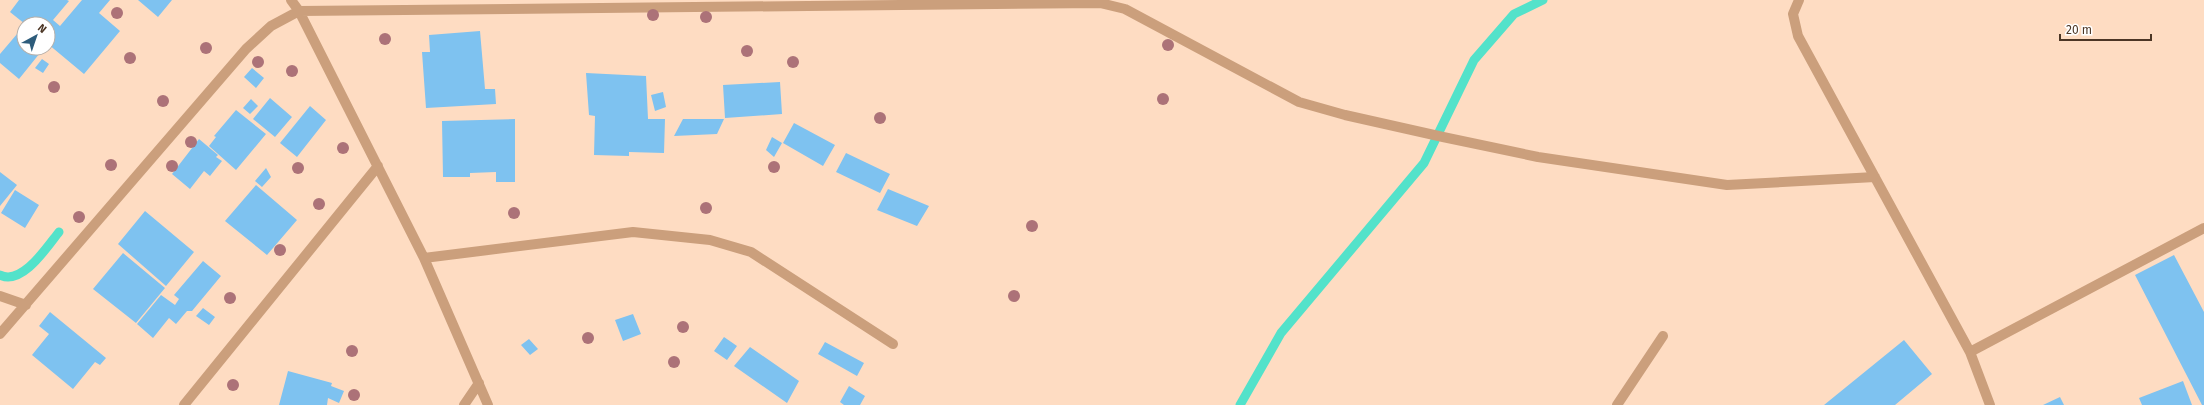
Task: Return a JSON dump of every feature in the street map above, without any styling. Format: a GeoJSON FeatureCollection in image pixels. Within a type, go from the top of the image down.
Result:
{"type":"FeatureCollection","features":[{"type":"Feature","properties":{"kind":"street"},"geometry":{"type":"LineString","coordinates":[[291,0],[299,11],[424,258],[488,405]]}},
{"type":"Feature","properties":{"kind":"street"},"geometry":{"type":"LineString","coordinates":[[1799,0],[1793,14],[1798,36],[1970,352],[1990,405]]}},
{"type":"Feature","properties":{"kind":"street"},"geometry":{"type":"LineString","coordinates":[[0,334],[246,49],[270,26],[299,11],[1049,2],[1100,3],[1125,9],[1299,102],[1345,115],[1531,156],[1727,185],[1875,176]]}},
{"type":"Feature","properties":{"kind":"street"},"geometry":{"type":"LineString","coordinates":[[184,405],[378,166]]}},
{"type":"Feature","properties":{"kind":"street"},"geometry":{"type":"LineString","coordinates":[[1970,352],[2204,228]]}},
{"type":"Feature","properties":{"kind":"street"},"geometry":{"type":"LineString","coordinates":[[424,258],[633,232],[710,240],[751,252],[893,344]]}},
{"type":"Feature","properties":{"kind":"street"},"geometry":{"type":"LineString","coordinates":[[0,296],[26,305]]}},
{"type":"Feature","properties":{"kind":"street"},"geometry":{"type":"LineString","coordinates":[[1617,405],[1663,336]]}},
{"type":"Feature","properties":{"kind":"street"},"geometry":{"type":"LineString","coordinates":[[464,405],[479,383]]}},
{"type":"Feature","properties":{"kind":"building"},"geometry":{"type":"Polygon","coordinates":[[[19,0],[69,1],[56,16],[16,17],[10,12],[19,0]]]}},
{"type":"Feature","properties":{"kind":"building"},"geometry":{"type":"Polygon","coordinates":[[[82,0],[110,0],[99,13],[120,31],[84,74],[56,51],[56,23],[60,26],[82,0]]]}},
{"type":"Feature","properties":{"kind":"building"},"geometry":{"type":"Polygon","coordinates":[[[138,0],[172,0],[158,17],[138,0]]]}},
{"type":"Feature","properties":{"kind":"building"},"geometry":{"type":"Polygon","coordinates":[[[480,31],[485,89],[495,89],[496,104],[426,108],[422,52],[430,52],[429,35],[480,31]]]}},
{"type":"Feature","properties":{"kind":"building"},"geometry":{"type":"Polygon","coordinates":[[[16,35],[16,56],[38,56],[19,79],[0,63],[0,54],[16,35]]]}},
{"type":"Feature","properties":{"kind":"building"},"geometry":{"type":"Polygon","coordinates":[[[42,59],[49,64],[43,73],[35,68],[42,59]]]}},
{"type":"Feature","properties":{"kind":"building"},"geometry":{"type":"Polygon","coordinates":[[[252,68],[264,78],[256,88],[244,77],[252,68]]]}},
{"type":"Feature","properties":{"kind":"building"},"geometry":{"type":"Polygon","coordinates":[[[586,73],[646,76],[648,119],[665,119],[664,153],[629,152],[629,156],[594,155],[595,116],[589,115],[586,73]]]}},
{"type":"Feature","properties":{"kind":"building"},"geometry":{"type":"Polygon","coordinates":[[[780,82],[782,114],[725,118],[723,85],[780,82]]]}},
{"type":"Feature","properties":{"kind":"building"},"geometry":{"type":"Polygon","coordinates":[[[663,92],[666,107],[655,111],[651,95],[663,92]]]}},
{"type":"Feature","properties":{"kind":"building"},"geometry":{"type":"Polygon","coordinates":[[[270,98],[292,117],[275,137],[253,119],[270,98]]]}},
{"type":"Feature","properties":{"kind":"building"},"geometry":{"type":"Polygon","coordinates":[[[251,99],[258,106],[250,114],[243,108],[251,99]]]}},
{"type":"Feature","properties":{"kind":"building"},"geometry":{"type":"Polygon","coordinates":[[[310,106],[326,120],[297,157],[280,143],[310,106]]]}},
{"type":"Feature","properties":{"kind":"building"},"geometry":{"type":"Polygon","coordinates":[[[236,110],[266,134],[236,170],[209,146],[216,137],[214,136],[236,110]]]}},
{"type":"Feature","properties":{"kind":"building"},"geometry":{"type":"Polygon","coordinates":[[[515,119],[515,182],[496,182],[496,172],[470,173],[470,177],[443,177],[442,121],[515,119]]]}},
{"type":"Feature","properties":{"kind":"building"},"geometry":{"type":"Polygon","coordinates":[[[683,119],[724,119],[717,134],[674,136],[683,119]]]}},
{"type":"Feature","properties":{"kind":"building"},"geometry":{"type":"Polygon","coordinates":[[[794,123],[835,145],[823,166],[783,143],[794,123]]]}},
{"type":"Feature","properties":{"kind":"building"},"geometry":{"type":"Polygon","coordinates":[[[772,137],[782,143],[774,157],[766,150],[772,137]]]}},
{"type":"Feature","properties":{"kind":"building"},"geometry":{"type":"Polygon","coordinates":[[[199,139],[218,155],[216,157],[222,161],[210,176],[204,171],[190,189],[172,174],[199,139]]]}},
{"type":"Feature","properties":{"kind":"building"},"geometry":{"type":"Polygon","coordinates":[[[846,153],[890,174],[880,193],[836,172],[846,153]]]}},
{"type":"Feature","properties":{"kind":"building"},"geometry":{"type":"Polygon","coordinates":[[[266,168],[271,177],[262,187],[255,181],[266,168]]]}},
{"type":"Feature","properties":{"kind":"building"},"geometry":{"type":"Polygon","coordinates":[[[0,172],[17,185],[0,206],[0,172]]]}},
{"type":"Feature","properties":{"kind":"building"},"geometry":{"type":"Polygon","coordinates":[[[256,185],[297,220],[267,255],[225,221],[256,185]]]}},
{"type":"Feature","properties":{"kind":"building"},"geometry":{"type":"Polygon","coordinates":[[[888,189],[929,206],[917,226],[877,210],[888,189]]]}},
{"type":"Feature","properties":{"kind":"building"},"geometry":{"type":"Polygon","coordinates":[[[15,190],[39,205],[25,228],[1,213],[15,190]]]}},
{"type":"Feature","properties":{"kind":"building"},"geometry":{"type":"Polygon","coordinates":[[[145,211],[194,252],[166,286],[118,244],[145,211]]]}},
{"type":"Feature","properties":{"kind":"building"},"geometry":{"type":"Polygon","coordinates":[[[123,253],[165,288],[136,323],[93,289],[123,253]]]}},
{"type":"Feature","properties":{"kind":"building"},"geometry":{"type":"Polygon","coordinates":[[[2174,255],[2204,312],[2204,405],[2202,405],[2135,275],[2174,255]]]}},
{"type":"Feature","properties":{"kind":"building"},"geometry":{"type":"Polygon","coordinates":[[[203,261],[221,276],[192,311],[187,311],[176,324],[169,318],[153,338],[137,324],[161,295],[175,305],[179,299],[174,295],[203,261]]]}},
{"type":"Feature","properties":{"kind":"building"},"geometry":{"type":"Polygon","coordinates":[[[203,308],[215,317],[209,325],[196,316],[203,308]]]}},
{"type":"Feature","properties":{"kind":"building"},"geometry":{"type":"Polygon","coordinates":[[[50,312],[106,358],[100,365],[95,362],[73,389],[32,355],[49,334],[39,326],[50,312]]]}},
{"type":"Feature","properties":{"kind":"building"},"geometry":{"type":"Polygon","coordinates":[[[633,314],[641,334],[623,341],[615,320],[633,314]]]}},
{"type":"Feature","properties":{"kind":"building"},"geometry":{"type":"Polygon","coordinates":[[[724,337],[737,346],[727,360],[714,351],[724,337]]]}},
{"type":"Feature","properties":{"kind":"building"},"geometry":{"type":"Polygon","coordinates":[[[529,339],[538,349],[530,355],[521,345],[529,339]]]}},
{"type":"Feature","properties":{"kind":"building"},"geometry":{"type":"Polygon","coordinates":[[[1904,340],[1932,374],[1895,405],[1824,405],[1904,340]]]}},
{"type":"Feature","properties":{"kind":"building"},"geometry":{"type":"Polygon","coordinates":[[[825,342],[864,363],[857,376],[818,354],[825,342]]]}},
{"type":"Feature","properties":{"kind":"building"},"geometry":{"type":"Polygon","coordinates":[[[750,347],[799,381],[787,403],[734,366],[750,347]]]}},
{"type":"Feature","properties":{"kind":"building"},"geometry":{"type":"Polygon","coordinates":[[[288,371],[332,383],[331,386],[344,391],[339,403],[328,398],[327,405],[279,405],[288,371]]]}},
{"type":"Feature","properties":{"kind":"building"},"geometry":{"type":"Polygon","coordinates":[[[2183,381],[2192,405],[2142,405],[2139,398],[2183,381]]]}},
{"type":"Feature","properties":{"kind":"building"},"geometry":{"type":"Polygon","coordinates":[[[849,386],[865,396],[860,405],[844,405],[840,402],[849,386]]]}},
{"type":"Feature","properties":{"kind":"building"},"geometry":{"type":"Polygon","coordinates":[[[2060,397],[2064,405],[2043,405],[2060,397]]]}},
{"type":"Feature","properties":{"kind":"waterway"},"geometry":{"type":"LineString","coordinates":[[1240,405],[1281,333],[1424,163],[1474,60],[1514,14],[1543,0]]}},
{"type":"Feature","properties":{"kind":"waterway"},"geometry":{"type":"LineString","coordinates":[[0,275],[8,277],[17,275],[25,270],[41,255],[59,232]]}}]}
